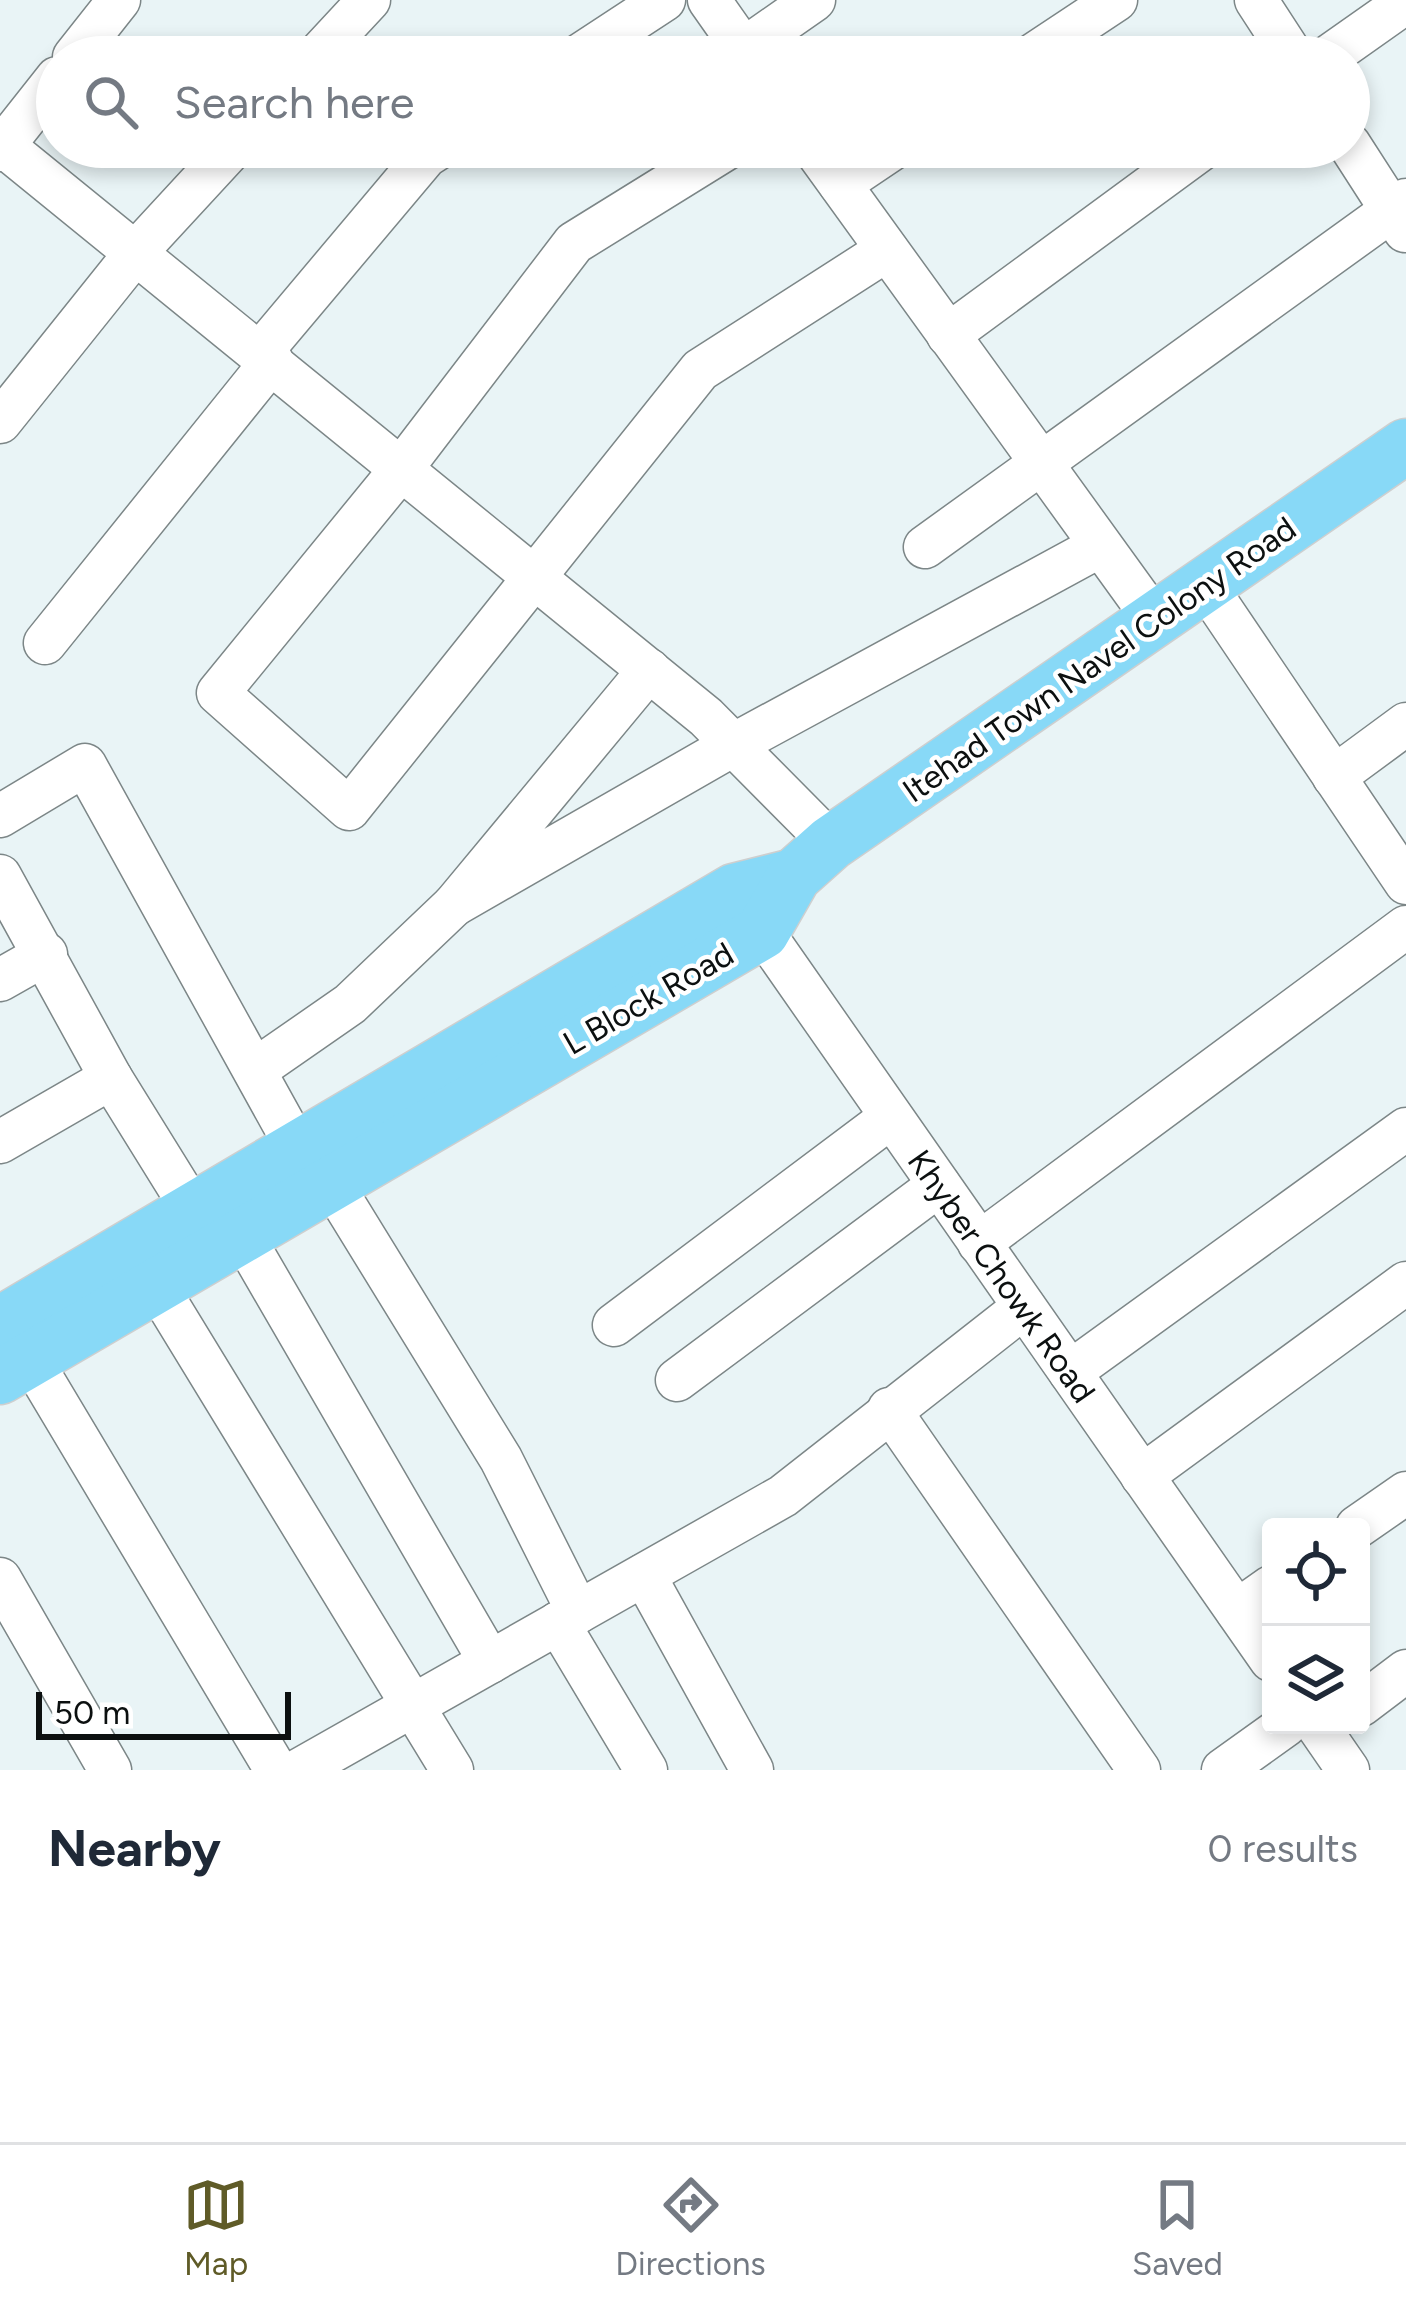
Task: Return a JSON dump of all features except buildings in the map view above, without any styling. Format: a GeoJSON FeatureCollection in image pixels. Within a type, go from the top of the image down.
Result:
{"type":"FeatureCollection","features":[{"type":"Feature","properties":{"kind":"main road","name":"Itehad Town Navel Colony Road"},"geometry":{"type":"LineString","coordinates":[[812,860],[1406,446]]}},
{"type":"Feature","properties":{"kind":"main road","name":"L Block Road"},"geometry":{"type":"LineString","coordinates":[[10,1354],[191,1207],[313,1164],[748,912],[812,860]]}},
{"type":"Feature","properties":{"kind":"main road","name":"L Block Road"},"geometry":{"type":"LineString","coordinates":[[10,1354],[242,1233],[313,1164]]}},
{"type":"Feature","properties":{"kind":"street"},"geometry":{"type":"LineString","coordinates":[[91,36],[119,0]]}},
{"type":"Feature","properties":{"kind":"street"},"geometry":{"type":"LineString","coordinates":[[336,36],[369,0]]}},
{"type":"Feature","properties":{"kind":"street"},"geometry":{"type":"LineString","coordinates":[[609,36],[664,0]]}},
{"type":"Feature","properties":{"kind":"street"},"geometry":{"type":"LineString","coordinates":[[709,0],[734,36]]}},
{"type":"Feature","properties":{"kind":"street"},"geometry":{"type":"LineString","coordinates":[[768,36],[814,0]]}},
{"type":"Feature","properties":{"kind":"street"},"geometry":{"type":"LineString","coordinates":[[1062,36],[1116,0]]}},
{"type":"Feature","properties":{"kind":"street"},"geometry":{"type":"LineString","coordinates":[[1256,0],[1279,36]]}},
{"type":"Feature","properties":{"kind":"street"},"geometry":{"type":"LineString","coordinates":[[1358,36],[1406,2]]}},
{"type":"Feature","properties":{"kind":"street"},"geometry":{"type":"LineString","coordinates":[[36,104],[1,146],[137,250],[649,670],[734,745],[812,860]]}},
{"type":"Feature","properties":{"kind":"street"},"geometry":{"type":"LineString","coordinates":[[0,422],[137,250],[213,168]]}},
{"type":"Feature","properties":{"kind":"street"},"geometry":{"type":"LineString","coordinates":[[45,644],[416,168]]}},
{"type":"Feature","properties":{"kind":"street"},"geometry":{"type":"LineString","coordinates":[[696,168],[574,243],[402,468],[218,692],[349,809],[700,370],[887,250]]}},
{"type":"Feature","properties":{"kind":"street"},"geometry":{"type":"LineString","coordinates":[[828,168],[1156,623]]}},
{"type":"Feature","properties":{"kind":"street"},"geometry":{"type":"LineString","coordinates":[[840,184],[864,168]]}},
{"type":"Feature","properties":{"kind":"street"},"geometry":{"type":"LineString","coordinates":[[948,335],[1175,168]]}},
{"type":"Feature","properties":{"kind":"street"},"geometry":{"type":"LineString","coordinates":[[925,547],[1401,214],[1367,168]]}},
{"type":"Feature","properties":{"kind":"street"},"geometry":{"type":"LineString","coordinates":[[454,905],[734,745],[1100,546]]}},
{"type":"Feature","properties":{"kind":"street"},"geometry":{"type":"LineString","coordinates":[[1207,588],[1406,883]]}},
{"type":"Feature","properties":{"kind":"street"},"geometry":{"type":"LineString","coordinates":[[255,1070],[350,1004],[454,905],[649,670]]}},
{"type":"Feature","properties":{"kind":"street"},"geometry":{"type":"LineString","coordinates":[[1334,777],[1406,724]]}},
{"type":"Feature","properties":{"kind":"street"},"geometry":{"type":"LineString","coordinates":[[0,816],[86,765],[255,1070],[501,1459],[568,1617],[646,1770]]}},
{"type":"Feature","properties":{"kind":"street"},"geometry":{"type":"LineString","coordinates":[[0,876],[111,1078],[191,1207]]}},
{"type":"Feature","properties":{"kind":"street","name":"Khyber Chowk Road"},"geometry":{"type":"LineString","coordinates":[[748,912],[1142,1475],[1254,1599]]}},
{"type":"Feature","properties":{"kind":"street"},"geometry":{"type":"LineString","coordinates":[[980,1243],[1406,927]]}},
{"type":"Feature","properties":{"kind":"street"},"geometry":{"type":"LineString","coordinates":[[0,980],[46,954]]}},
{"type":"Feature","properties":{"kind":"street"},"geometry":{"type":"LineString","coordinates":[[0,1142],[111,1078]]}},
{"type":"Feature","properties":{"kind":"street"},"geometry":{"type":"LineString","coordinates":[[614,1324],[891,1117]]}},
{"type":"Feature","properties":{"kind":"street"},"geometry":{"type":"LineString","coordinates":[[1070,1372],[1406,1129]]}},
{"type":"Feature","properties":{"kind":"street"},"geometry":{"type":"LineString","coordinates":[[676,1380],[939,1185]]}},
{"type":"Feature","properties":{"kind":"street"},"geometry":{"type":"LineString","coordinates":[[242,1233],[490,1662]]}},
{"type":"Feature","properties":{"kind":"street"},"geometry":{"type":"LineString","coordinates":[[154,1282],[452,1770]]}},
{"type":"Feature","properties":{"kind":"street"},"geometry":{"type":"LineString","coordinates":[[1142,1475],[1406,1283]]}},
{"type":"Feature","properties":{"kind":"street"},"geometry":{"type":"LineString","coordinates":[[299,1770],[783,1496],[1024,1306]]}},
{"type":"Feature","properties":{"kind":"street"},"geometry":{"type":"LineString","coordinates":[[10,1354],[276,1770]]}},
{"type":"Feature","properties":{"kind":"street"},"geometry":{"type":"LineString","coordinates":[[889,1409],[1139,1770]]}},
{"type":"Feature","properties":{"kind":"street"},"geometry":{"type":"LineString","coordinates":[[1370,1518],[1406,1493]]}},
{"type":"Feature","properties":{"kind":"street"},"geometry":{"type":"LineString","coordinates":[[644,1575],[752,1770]]}},
{"type":"Feature","properties":{"kind":"street"},"geometry":{"type":"LineString","coordinates":[[0,1579],[110,1770]]}},
{"type":"Feature","properties":{"kind":"street"},"geometry":{"type":"LineString","coordinates":[[1370,1698],[1406,1672]]}},
{"type":"Feature","properties":{"kind":"street"},"geometry":{"type":"LineString","coordinates":[[1223,1770],[1300,1734]]}},
{"type":"Feature","properties":{"kind":"street"},"geometry":{"type":"LineString","coordinates":[[1320,1734],[1348,1770]]}}]}
